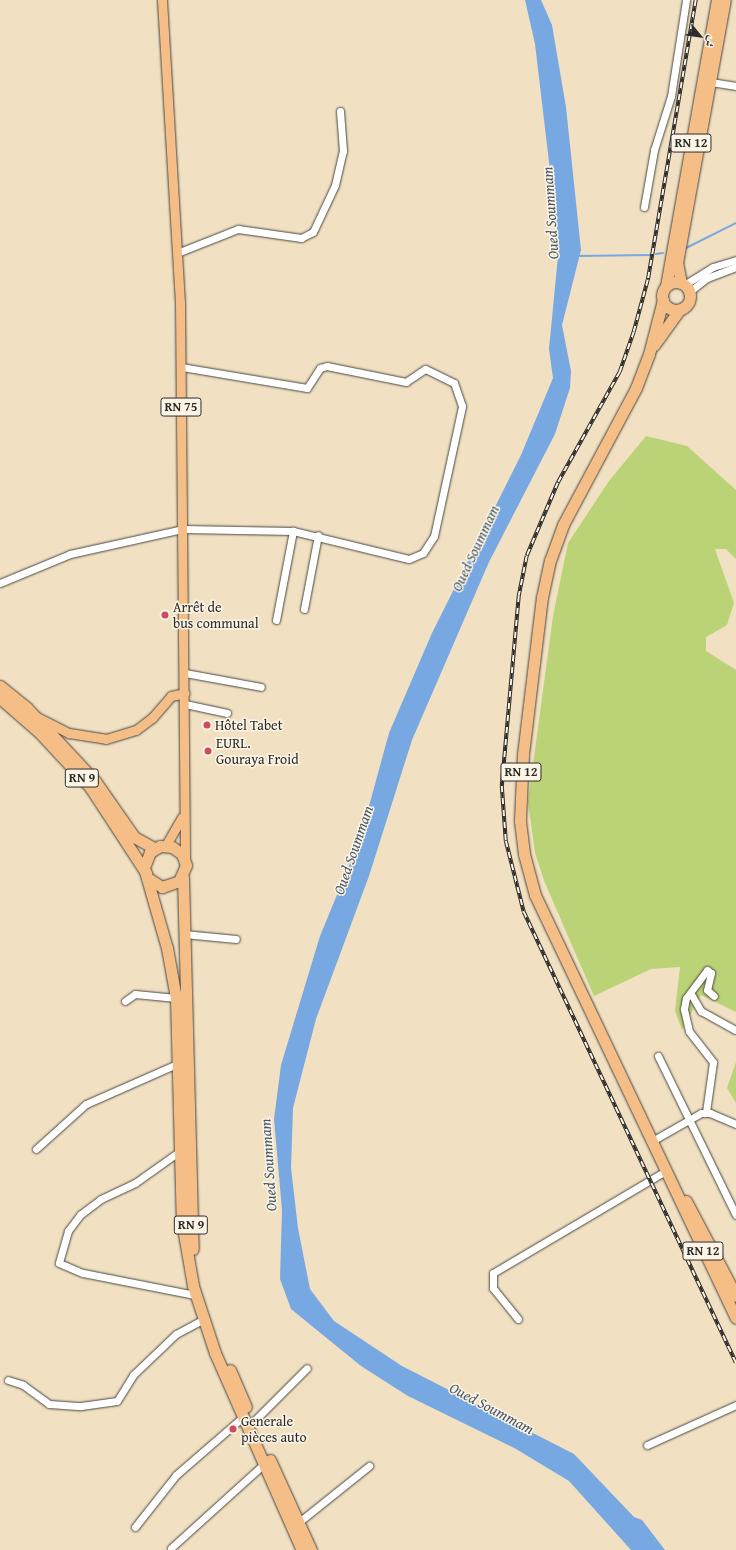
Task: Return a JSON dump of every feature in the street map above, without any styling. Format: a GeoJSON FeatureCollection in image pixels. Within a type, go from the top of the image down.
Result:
{"type":"FeatureCollection","features":[{"type":"Feature","properties":{"kind":"highway","name":"RN 12"},"geometry":{"type":"LineString","coordinates":[[666,286],[717,0]]}},
{"type":"Feature","properties":{"kind":"highway","name":"RN 12"},"geometry":{"type":"LineString","coordinates":[[685,286],[677,263],[725,0]]}},
{"type":"Feature","properties":{"kind":"highway"},"geometry":{"type":"LineString","coordinates":[[666,286],[685,286],[688,302],[680,309],[670,308],[663,300],[666,286]]}},
{"type":"Feature","properties":{"kind":"highway","name":"RN 12"},"geometry":{"type":"LineString","coordinates":[[663,300],[649,354],[622,420],[576,499],[550,560],[542,597],[519,808],[523,849],[535,895],[736,1318]]}},
{"type":"Feature","properties":{"kind":"highway","name":"RN 12"},"geometry":{"type":"LineString","coordinates":[[649,354],[680,309]]}},
{"type":"Feature","properties":{"kind":"highway","name":"RN 9"},"geometry":{"type":"LineString","coordinates":[[0,686],[34,715],[102,789],[134,837],[154,848]]}},
{"type":"Feature","properties":{"kind":"highway","name":"RN 9"},"geometry":{"type":"LineString","coordinates":[[0,698],[40,733],[90,786],[147,875],[167,948],[176,998],[179,1063],[182,1222],[195,1295],[202,1320],[311,1550]]}},
{"type":"Feature","properties":{"kind":"highway"},"geometry":{"type":"LineString","coordinates":[[166,845],[178,850],[185,859],[183,877],[168,887],[157,885],[147,875],[147,857],[154,848],[166,845]]}},
{"type":"Feature","properties":{"kind":"highway","name":"RN 9"},"geometry":{"type":"LineString","coordinates":[[183,877],[194,1252],[211,1326],[264,1464],[302,1550]]}},
{"type":"Feature","properties":{"kind":"highway","name":"RN 12"},"geometry":{"type":"LineString","coordinates":[[673,1183],[704,1231],[736,1296]]}},
{"type":"Feature","properties":{"kind":"main road","name":"RN 75"},"geometry":{"type":"LineString","coordinates":[[162,0],[177,253],[186,673],[184,814],[185,859]]}},
{"type":"Feature","properties":{"kind":"main road"},"geometry":{"type":"LineString","coordinates":[[34,715],[68,733],[106,739],[136,730],[152,718],[171,696],[186,692]]}},
{"type":"Feature","properties":{"kind":"main road","name":"RN 75"},"geometry":{"type":"LineString","coordinates":[[166,845],[184,814]]}},
{"type":"Feature","properties":{"kind":"street"},"geometry":{"type":"LineString","coordinates":[[644,207],[654,150],[671,96],[686,0]]}},
{"type":"Feature","properties":{"kind":"street"},"geometry":{"type":"LineString","coordinates":[[711,82],[736,86]]}},
{"type":"Feature","properties":{"kind":"street"},"geometry":{"type":"LineString","coordinates":[[177,253],[238,229],[301,238],[313,232],[335,185],[343,151],[340,111]]}},
{"type":"Feature","properties":{"kind":"street"},"geometry":{"type":"LineString","coordinates":[[685,286],[713,267],[736,260]]}},
{"type":"Feature","properties":{"kind":"street"},"geometry":{"type":"LineString","coordinates":[[685,286],[736,267]]}},
{"type":"Feature","properties":{"kind":"street"},"geometry":{"type":"LineString","coordinates":[[0,583],[70,554],[183,529],[293,532],[318,535],[409,559],[423,553],[434,536],[462,406],[454,383],[425,369],[406,382],[327,366],[320,368],[307,388],[180,367]]}},
{"type":"Feature","properties":{"kind":"street"},"geometry":{"type":"LineString","coordinates":[[276,620],[293,532]]}},
{"type":"Feature","properties":{"kind":"street"},"geometry":{"type":"LineString","coordinates":[[304,609],[318,535]]}},
{"type":"Feature","properties":{"kind":"street"},"geometry":{"type":"LineString","coordinates":[[186,673],[261,687]]}},
{"type":"Feature","properties":{"kind":"street"},"geometry":{"type":"LineString","coordinates":[[185,704],[227,713]]}},
{"type":"Feature","properties":{"kind":"street"},"geometry":{"type":"LineString","coordinates":[[184,934],[236,940]]}},
{"type":"Feature","properties":{"kind":"street"},"geometry":{"type":"LineString","coordinates":[[706,1112],[713,1062],[686,1025],[684,1002],[708,970],[707,990],[714,996]]}},
{"type":"Feature","properties":{"kind":"street"},"geometry":{"type":"LineString","coordinates":[[125,1001],[136,994],[176,998]]}},
{"type":"Feature","properties":{"kind":"street"},"geometry":{"type":"LineString","coordinates":[[691,994],[701,1011],[735,1030]]}},
{"type":"Feature","properties":{"kind":"street"},"geometry":{"type":"LineString","coordinates":[[658,1056],[736,1215]]}},
{"type":"Feature","properties":{"kind":"street"},"geometry":{"type":"LineString","coordinates":[[36,1149],[86,1104],[179,1063]]}},
{"type":"Feature","properties":{"kind":"street"},"geometry":{"type":"LineString","coordinates":[[652,1141],[688,1119],[706,1112],[736,1124]]}},
{"type":"Feature","properties":{"kind":"street"},"geometry":{"type":"LineString","coordinates":[[180,1151],[135,1183],[101,1199],[80,1215],[68,1231],[59,1263],[83,1273],[195,1295]]}},
{"type":"Feature","properties":{"kind":"street"},"geometry":{"type":"LineString","coordinates":[[518,1319],[493,1288],[493,1273],[667,1170]]}},
{"type":"Feature","properties":{"kind":"street"},"geometry":{"type":"LineString","coordinates":[[8,1380],[23,1385],[49,1404],[81,1406],[117,1401],[133,1375],[176,1334],[202,1320]]}},
{"type":"Feature","properties":{"kind":"street"},"geometry":{"type":"LineString","coordinates":[[135,1527],[176,1475],[248,1419],[307,1368]]}},
{"type":"Feature","properties":{"kind":"street"},"geometry":{"type":"LineString","coordinates":[[647,1445],[736,1405]]}},
{"type":"Feature","properties":{"kind":"street"},"geometry":{"type":"LineString","coordinates":[[171,1548],[264,1464]]}},
{"type":"Feature","properties":{"kind":"street"},"geometry":{"type":"LineString","coordinates":[[299,1522],[369,1466]]}},
{"type":"Feature","properties":{"kind":"green space"},"geometry":{"type":"Polygon","coordinates":[[[646,436],[687,446],[736,490],[736,559],[726,549],[715,549],[734,603],[727,625],[706,637],[706,651],[736,670],[736,1012],[701,995],[682,1030],[675,1011],[680,967],[651,969],[594,996],[545,883],[535,853],[528,802],[553,616],[568,543],[609,481],[646,436]]]}},
{"type":"Feature","properties":{"kind":"green space"},"geometry":{"type":"Polygon","coordinates":[[[736,1062],[736,1103],[727,1088],[736,1062]]]}},
{"type":"Feature","properties":{"kind":"water","name":"Oued Soummam"},"geometry":{"type":"Polygon","coordinates":[[[525,0],[541,0],[552,25],[566,107],[581,250],[562,325],[571,371],[570,388],[555,434],[489,562],[412,740],[369,876],[316,1019],[293,1108],[291,1168],[298,1228],[310,1289],[334,1321],[402,1366],[574,1454],[634,1517],[642,1520],[665,1550],[631,1550],[569,1481],[516,1449],[408,1396],[361,1366],[291,1309],[280,1279],[282,1210],[274,1119],[281,1065],[320,936],[360,839],[389,733],[432,633],[521,455],[553,378],[549,349],[559,246],[535,44],[525,0]]]}},
{"type":"Feature","properties":{"kind":"waterway"},"geometry":{"type":"LineString","coordinates":[[684,249],[736,223]]}},
{"type":"Feature","properties":{"kind":"waterway"},"geometry":{"type":"LineString","coordinates":[[656,254],[663,253]]}},
{"type":"Feature","properties":{"kind":"waterway"},"geometry":{"type":"LineString","coordinates":[[577,256],[650,255]]}},
{"type":"Feature","properties":{"kind":"railway"},"geometry":{"type":"LineString","coordinates":[[696,0],[648,280],[634,332],[620,372],[558,483],[527,556],[519,596],[502,786],[506,841],[524,912],[736,1363]]}},
{"type":"Feature","properties":{"kind":"place","name":"Arrêt de bus communal"},"geometry":{"type":"Point","coordinates":[165,615]}},
{"type":"Feature","properties":{"kind":"place","name":"Hôtel Tabet"},"geometry":{"type":"Point","coordinates":[207,725]}},
{"type":"Feature","properties":{"kind":"place","name":"EURL. Gouraya Froid"},"geometry":{"type":"Point","coordinates":[208,751]}},
{"type":"Feature","properties":{"kind":"place","name":"Generale pièces auto"},"geometry":{"type":"Point","coordinates":[233,1429]}}]}
